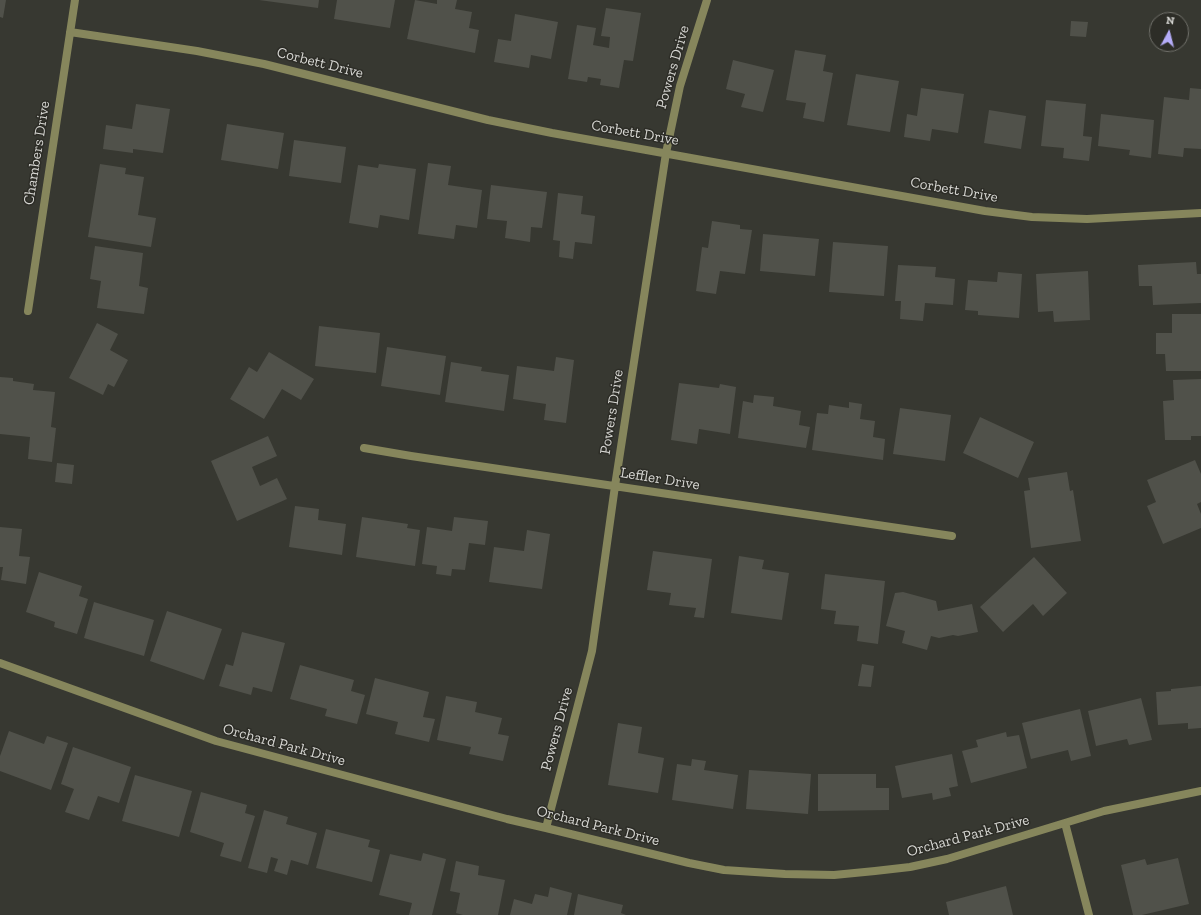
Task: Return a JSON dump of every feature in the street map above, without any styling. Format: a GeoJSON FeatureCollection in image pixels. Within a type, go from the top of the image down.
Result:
{"type":"FeatureCollection","features":[{"type":"Feature","properties":{"kind":"street","name":"Chambers Drive"},"geometry":{"type":"LineString","coordinates":[[28,311],[75,0]]}},
{"type":"Feature","properties":{"kind":"street","name":"Powers Drive"},"geometry":{"type":"LineString","coordinates":[[546,828],[592,651],[615,486],[666,153],[680,86],[707,0]]}},
{"type":"Feature","properties":{"kind":"street","name":"Corbett Drive"},"geometry":{"type":"LineString","coordinates":[[70,32],[197,51],[264,64],[488,120],[552,133],[985,211],[1032,217],[1087,219],[1201,213]]}},
{"type":"Feature","properties":{"kind":"street","name":"Leffler Drive"},"geometry":{"type":"LineString","coordinates":[[364,448],[952,536]]}},
{"type":"Feature","properties":{"kind":"street","name":"Orchard Park Drive"},"geometry":{"type":"LineString","coordinates":[[0,663],[216,741],[499,817],[689,863],[724,870],[785,874],[834,875],[903,868],[947,859],[1104,811],[1201,791]]}},
{"type":"Feature","properties":{"kind":"street"},"geometry":{"type":"LineString","coordinates":[[1064,823],[1089,915]]}},
{"type":"Feature","properties":{"kind":"building"},"geometry":{"type":"Polygon","coordinates":[[[0,0],[6,0],[3,18],[0,17],[0,0]]]}},
{"type":"Feature","properties":{"kind":"building"},"geometry":{"type":"Polygon","coordinates":[[[259,0],[319,0],[318,8],[259,0]]]}},
{"type":"Feature","properties":{"kind":"building"},"geometry":{"type":"Polygon","coordinates":[[[337,0],[395,0],[390,28],[334,19],[337,0]]]}},
{"type":"Feature","properties":{"kind":"building"},"geometry":{"type":"Polygon","coordinates":[[[415,0],[437,4],[437,0],[457,0],[455,9],[472,12],[469,28],[479,30],[475,53],[407,39],[415,0]]]}},
{"type":"Feature","properties":{"kind":"building"},"geometry":{"type":"Polygon","coordinates":[[[606,8],[641,13],[633,61],[624,60],[619,88],[600,85],[601,79],[588,77],[587,82],[568,79],[577,25],[596,28],[593,45],[609,48],[610,37],[601,36],[606,8]]]}},
{"type":"Feature","properties":{"kind":"building"},"geometry":{"type":"Polygon","coordinates":[[[515,14],[558,22],[551,59],[531,55],[529,68],[494,62],[498,39],[511,41],[515,14]]]}},
{"type":"Feature","properties":{"kind":"building"},"geometry":{"type":"Polygon","coordinates":[[[1071,21],[1088,22],[1086,37],[1070,36],[1071,21]]]}},
{"type":"Feature","properties":{"kind":"building"},"geometry":{"type":"Polygon","coordinates":[[[795,50],[826,55],[823,71],[833,73],[824,122],[803,118],[806,103],[786,100],[795,50]]]}},
{"type":"Feature","properties":{"kind":"building"},"geometry":{"type":"Polygon","coordinates":[[[733,60],[774,70],[763,112],[741,107],[745,94],[726,89],[733,60]]]}},
{"type":"Feature","properties":{"kind":"building"},"geometry":{"type":"Polygon","coordinates":[[[856,74],[899,81],[890,132],[847,125],[856,74]]]}},
{"type":"Feature","properties":{"kind":"building"},"geometry":{"type":"Polygon","coordinates":[[[921,88],[964,94],[958,133],[932,129],[930,141],[904,137],[907,114],[917,116],[921,88]]]}},
{"type":"Feature","properties":{"kind":"building"},"geometry":{"type":"Polygon","coordinates":[[[1190,88],[1201,89],[1201,149],[1184,148],[1183,157],[1158,154],[1164,97],[1189,100],[1190,88]]]}},
{"type":"Feature","properties":{"kind":"building"},"geometry":{"type":"Polygon","coordinates":[[[1046,100],[1086,104],[1083,136],[1092,137],[1089,161],[1063,158],[1064,148],[1041,146],[1046,100]]]}},
{"type":"Feature","properties":{"kind":"building"},"geometry":{"type":"Polygon","coordinates":[[[136,104],[170,109],[163,153],[133,149],[133,153],[103,149],[106,125],[132,129],[136,104]]]}},
{"type":"Feature","properties":{"kind":"building"},"geometry":{"type":"Polygon","coordinates":[[[989,110],[1026,116],[1021,149],[984,143],[989,110]]]}},
{"type":"Feature","properties":{"kind":"building"},"geometry":{"type":"Polygon","coordinates":[[[1101,114],[1154,120],[1151,158],[1129,155],[1130,150],[1098,146],[1101,114]]]}},
{"type":"Feature","properties":{"kind":"building"},"geometry":{"type":"Polygon","coordinates":[[[227,124],[284,133],[278,169],[221,160],[227,124]]]}},
{"type":"Feature","properties":{"kind":"building"},"geometry":{"type":"Polygon","coordinates":[[[294,140],[346,147],[341,183],[289,176],[294,140]]]}},
{"type":"Feature","properties":{"kind":"building"},"geometry":{"type":"Polygon","coordinates":[[[428,163],[451,166],[448,185],[482,190],[477,228],[456,225],[454,239],[418,234],[428,163]]]}},
{"type":"Feature","properties":{"kind":"building"},"geometry":{"type":"Polygon","coordinates":[[[100,164],[126,168],[125,174],[144,177],[138,215],[156,218],[151,247],[88,237],[100,164]]]}},
{"type":"Feature","properties":{"kind":"building"},"geometry":{"type":"Polygon","coordinates":[[[379,164],[416,169],[409,220],[380,215],[378,228],[349,223],[358,165],[378,168],[379,164]]]}},
{"type":"Feature","properties":{"kind":"building"},"geometry":{"type":"Polygon","coordinates":[[[491,185],[547,192],[542,228],[531,227],[530,242],[505,238],[507,221],[487,219],[491,185]]]}},
{"type":"Feature","properties":{"kind":"building"},"geometry":{"type":"Polygon","coordinates":[[[558,193],[583,196],[581,214],[595,216],[592,244],[575,242],[573,259],[559,257],[560,241],[553,240],[558,193]]]}},
{"type":"Feature","properties":{"kind":"building"},"geometry":{"type":"Polygon","coordinates":[[[712,221],[740,225],[740,229],[752,230],[745,274],[720,271],[716,294],[696,291],[702,247],[708,248],[712,221]]]}},
{"type":"Feature","properties":{"kind":"building"},"geometry":{"type":"Polygon","coordinates":[[[763,234],[819,239],[815,276],[760,271],[763,234]]]}},
{"type":"Feature","properties":{"kind":"building"},"geometry":{"type":"Polygon","coordinates":[[[833,242],[888,246],[884,296],[829,292],[833,242]]]}},
{"type":"Feature","properties":{"kind":"building"},"geometry":{"type":"Polygon","coordinates":[[[95,246],[143,253],[139,286],[148,288],[144,314],[97,308],[101,281],[90,279],[95,246]]]}},
{"type":"Feature","properties":{"kind":"building"},"geometry":{"type":"Polygon","coordinates":[[[1196,262],[1197,274],[1201,274],[1201,303],[1153,305],[1152,286],[1139,286],[1138,265],[1196,262]]]}},
{"type":"Feature","properties":{"kind":"building"},"geometry":{"type":"Polygon","coordinates":[[[898,265],[936,267],[935,277],[955,279],[953,305],[925,303],[923,321],[900,319],[901,301],[895,301],[898,265]]]}},
{"type":"Feature","properties":{"kind":"building"},"geometry":{"type":"Polygon","coordinates":[[[1088,271],[1090,320],[1054,322],[1053,311],[1038,312],[1036,274],[1088,271]]]}},
{"type":"Feature","properties":{"kind":"building"},"geometry":{"type":"Polygon","coordinates":[[[998,272],[1022,274],[1019,318],[978,315],[978,311],[965,310],[968,280],[997,282],[998,272]]]}},
{"type":"Feature","properties":{"kind":"building"},"geometry":{"type":"Polygon","coordinates":[[[1172,314],[1201,314],[1201,371],[1166,371],[1165,354],[1156,354],[1156,333],[1172,333],[1172,314]]]}},
{"type":"Feature","properties":{"kind":"building"},"geometry":{"type":"Polygon","coordinates":[[[97,323],[118,334],[110,350],[128,360],[114,387],[108,384],[103,395],[69,378],[97,323]]]}},
{"type":"Feature","properties":{"kind":"building"},"geometry":{"type":"Polygon","coordinates":[[[319,326],[380,333],[376,373],[315,366],[319,326]]]}},
{"type":"Feature","properties":{"kind":"building"},"geometry":{"type":"Polygon","coordinates":[[[387,347],[446,356],[440,395],[381,386],[387,347]]]}},
{"type":"Feature","properties":{"kind":"building"},"geometry":{"type":"Polygon","coordinates":[[[269,352],[314,379],[301,400],[282,389],[264,419],[230,399],[249,367],[257,372],[269,352]]]}},
{"type":"Feature","properties":{"kind":"building"},"geometry":{"type":"Polygon","coordinates":[[[556,357],[574,360],[566,423],[544,420],[546,404],[513,399],[517,366],[554,371],[556,357]]]}},
{"type":"Feature","properties":{"kind":"building"},"geometry":{"type":"Polygon","coordinates":[[[451,362],[482,367],[481,371],[509,375],[504,411],[445,402],[451,362]]]}},
{"type":"Feature","properties":{"kind":"building"},"geometry":{"type":"Polygon","coordinates":[[[0,377],[13,378],[13,381],[34,384],[33,390],[55,392],[51,427],[56,428],[52,462],[28,459],[30,437],[0,434],[0,377]]]}},
{"type":"Feature","properties":{"kind":"building"},"geometry":{"type":"Polygon","coordinates":[[[1201,379],[1201,436],[1191,436],[1191,440],[1165,440],[1163,401],[1174,400],[1173,380],[1201,379]]]}},
{"type":"Feature","properties":{"kind":"building"},"geometry":{"type":"Polygon","coordinates":[[[679,383],[719,388],[720,384],[736,387],[730,434],[699,429],[697,444],[671,440],[679,383]]]}},
{"type":"Feature","properties":{"kind":"building"},"geometry":{"type":"Polygon","coordinates":[[[754,395],[774,397],[773,406],[801,411],[799,425],[810,427],[806,448],[738,438],[743,401],[753,403],[754,395]]]}},
{"type":"Feature","properties":{"kind":"building"},"geometry":{"type":"Polygon","coordinates":[[[849,402],[862,404],[860,419],[875,421],[873,437],[885,439],[883,460],[812,450],[817,413],[828,414],[829,405],[849,408],[849,402]]]}},
{"type":"Feature","properties":{"kind":"building"},"geometry":{"type":"Polygon","coordinates":[[[900,408],[951,415],[945,461],[893,454],[900,408]]]}},
{"type":"Feature","properties":{"kind":"building"},"geometry":{"type":"Polygon","coordinates":[[[980,417],[1034,442],[1018,478],[963,453],[980,417]]]}},
{"type":"Feature","properties":{"kind":"building"},"geometry":{"type":"Polygon","coordinates":[[[268,436],[277,456],[252,467],[260,486],[277,478],[287,499],[237,521],[211,461],[268,436]]]}},
{"type":"Feature","properties":{"kind":"building"},"geometry":{"type":"Polygon","coordinates":[[[1195,460],[1201,474],[1201,502],[1197,504],[1201,514],[1201,528],[1163,544],[1147,506],[1156,502],[1147,480],[1195,460]]]}},
{"type":"Feature","properties":{"kind":"building"},"geometry":{"type":"Polygon","coordinates":[[[57,463],[74,465],[72,484],[55,482],[57,463]]]}},
{"type":"Feature","properties":{"kind":"building"},"geometry":{"type":"Polygon","coordinates":[[[1067,472],[1070,491],[1073,490],[1081,541],[1031,548],[1024,491],[1030,490],[1028,478],[1067,472]]]}},
{"type":"Feature","properties":{"kind":"building"},"geometry":{"type":"Polygon","coordinates":[[[295,506],[319,509],[318,520],[346,524],[342,555],[289,547],[295,506]]]}},
{"type":"Feature","properties":{"kind":"building"},"geometry":{"type":"Polygon","coordinates":[[[362,517],[408,524],[407,528],[420,530],[415,566],[356,557],[362,517]]]}},
{"type":"Feature","properties":{"kind":"building"},"geometry":{"type":"Polygon","coordinates":[[[454,517],[488,521],[485,545],[469,543],[465,570],[452,569],[451,576],[436,574],[437,566],[422,564],[427,527],[452,531],[454,517]]]}},
{"type":"Feature","properties":{"kind":"building"},"geometry":{"type":"Polygon","coordinates":[[[0,527],[22,529],[19,556],[30,557],[26,584],[1,580],[3,567],[0,567],[0,527]]]}},
{"type":"Feature","properties":{"kind":"building"},"geometry":{"type":"Polygon","coordinates":[[[527,530],[550,534],[542,589],[489,582],[494,547],[524,551],[527,530]]]}},
{"type":"Feature","properties":{"kind":"building"},"geometry":{"type":"Polygon","coordinates":[[[653,551],[712,559],[704,618],[694,617],[696,608],[669,605],[671,593],[647,590],[653,551]]]}},
{"type":"Feature","properties":{"kind":"building"},"geometry":{"type":"Polygon","coordinates":[[[739,556],[764,560],[762,569],[789,573],[782,620],[731,613],[739,556]]]}},
{"type":"Feature","properties":{"kind":"building"},"geometry":{"type":"Polygon","coordinates":[[[1034,557],[1067,593],[1043,616],[1033,604],[1003,632],[980,607],[1034,557]]]}},
{"type":"Feature","properties":{"kind":"building"},"geometry":{"type":"Polygon","coordinates":[[[39,572],[82,586],[79,596],[88,599],[77,634],[54,627],[55,622],[26,612],[39,572]]]}},
{"type":"Feature","properties":{"kind":"building"},"geometry":{"type":"Polygon","coordinates":[[[825,574],[885,581],[878,644],[857,641],[859,626],[834,624],[836,611],[821,609],[825,574]]]}},
{"type":"Feature","properties":{"kind":"building"},"geometry":{"type":"Polygon","coordinates":[[[903,592],[936,601],[938,611],[972,604],[978,632],[939,638],[931,636],[927,650],[902,643],[905,631],[886,626],[895,593],[903,592]]]}},
{"type":"Feature","properties":{"kind":"building"},"geometry":{"type":"Polygon","coordinates":[[[94,602],[154,620],[144,656],[84,638],[94,602]]]}},
{"type":"Feature","properties":{"kind":"building"},"geometry":{"type":"Polygon","coordinates":[[[167,611],[222,629],[204,680],[150,661],[167,611]]]}},
{"type":"Feature","properties":{"kind":"building"},"geometry":{"type":"Polygon","coordinates":[[[242,632],[285,643],[272,692],[253,687],[251,695],[219,686],[226,664],[233,666],[242,632]]]}},
{"type":"Feature","properties":{"kind":"building"},"geometry":{"type":"Polygon","coordinates":[[[862,664],[874,666],[871,687],[858,686],[862,664]]]}},
{"type":"Feature","properties":{"kind":"building"},"geometry":{"type":"Polygon","coordinates":[[[300,665],[354,680],[351,691],[365,695],[357,724],[325,716],[327,709],[290,699],[300,665]]]}},
{"type":"Feature","properties":{"kind":"building"},"geometry":{"type":"Polygon","coordinates":[[[375,678],[429,692],[423,717],[435,719],[429,742],[395,734],[398,722],[366,714],[375,678]]]}},
{"type":"Feature","properties":{"kind":"building"},"geometry":{"type":"Polygon","coordinates":[[[1201,686],[1201,728],[1188,729],[1188,723],[1158,725],[1156,692],[1201,686]]]}},
{"type":"Feature","properties":{"kind":"building"},"geometry":{"type":"Polygon","coordinates":[[[446,696],[477,702],[475,712],[502,718],[498,734],[509,736],[503,761],[469,754],[471,747],[437,740],[446,696]]]}},
{"type":"Feature","properties":{"kind":"building"},"geometry":{"type":"Polygon","coordinates":[[[1141,698],[1152,740],[1129,745],[1127,739],[1096,746],[1088,711],[1141,698]]]}},
{"type":"Feature","properties":{"kind":"building"},"geometry":{"type":"Polygon","coordinates":[[[1080,709],[1091,756],[1071,761],[1068,750],[1031,759],[1022,723],[1080,709]]]}},
{"type":"Feature","properties":{"kind":"building"},"geometry":{"type":"Polygon","coordinates":[[[618,723],[642,727],[638,753],[664,758],[658,793],[608,785],[618,723]]]}},
{"type":"Feature","properties":{"kind":"building"},"geometry":{"type":"Polygon","coordinates":[[[9,731],[44,744],[47,736],[68,743],[51,790],[0,771],[0,756],[9,731]]]}},
{"type":"Feature","properties":{"kind":"building"},"geometry":{"type":"Polygon","coordinates":[[[1006,732],[1007,737],[1019,735],[1027,768],[971,783],[962,751],[978,747],[976,740],[1006,732]]]}},
{"type":"Feature","properties":{"kind":"building"},"geometry":{"type":"Polygon","coordinates":[[[73,747],[131,767],[119,803],[98,796],[89,820],[65,812],[74,789],[61,784],[73,747]]]}},
{"type":"Feature","properties":{"kind":"building"},"geometry":{"type":"Polygon","coordinates":[[[952,754],[958,786],[949,788],[951,796],[933,800],[932,793],[902,798],[895,766],[952,754]]]}},
{"type":"Feature","properties":{"kind":"building"},"geometry":{"type":"Polygon","coordinates":[[[692,759],[706,761],[704,770],[738,775],[733,809],[672,800],[677,764],[691,766],[692,759]]]}},
{"type":"Feature","properties":{"kind":"building"},"geometry":{"type":"Polygon","coordinates":[[[749,770],[811,774],[808,814],[746,809],[749,770]]]}},
{"type":"Feature","properties":{"kind":"building"},"geometry":{"type":"Polygon","coordinates":[[[818,774],[876,774],[876,788],[889,788],[889,810],[818,811],[818,774]]]}},
{"type":"Feature","properties":{"kind":"building"},"geometry":{"type":"Polygon","coordinates":[[[135,775],[192,791],[179,837],[122,821],[135,775]]]}},
{"type":"Feature","properties":{"kind":"building"},"geometry":{"type":"Polygon","coordinates":[[[201,792],[247,805],[245,813],[255,816],[241,862],[220,856],[224,843],[190,832],[201,792]]]}},
{"type":"Feature","properties":{"kind":"building"},"geometry":{"type":"Polygon","coordinates":[[[264,810],[288,817],[286,824],[317,833],[308,865],[291,860],[287,875],[274,871],[278,859],[271,857],[267,873],[248,868],[264,810]]]}},
{"type":"Feature","properties":{"kind":"building"},"geometry":{"type":"Polygon","coordinates":[[[326,829],[370,840],[368,847],[380,850],[372,882],[316,868],[326,829]]]}},
{"type":"Feature","properties":{"kind":"building"},"geometry":{"type":"Polygon","coordinates":[[[423,853],[446,859],[432,915],[409,915],[412,903],[379,895],[390,854],[421,861],[423,853]]]}},
{"type":"Feature","properties":{"kind":"building"},"geometry":{"type":"Polygon","coordinates":[[[1178,858],[1189,904],[1142,915],[1133,915],[1121,865],[1145,859],[1147,865],[1178,858]]]}},
{"type":"Feature","properties":{"kind":"building"},"geometry":{"type":"Polygon","coordinates":[[[456,861],[479,866],[478,875],[505,880],[498,915],[463,915],[456,913],[460,893],[450,891],[456,861]]]}},
{"type":"Feature","properties":{"kind":"building"},"geometry":{"type":"Polygon","coordinates":[[[1006,886],[1013,915],[949,915],[946,902],[1006,886]]]}},
{"type":"Feature","properties":{"kind":"building"},"geometry":{"type":"Polygon","coordinates":[[[550,887],[572,893],[567,915],[510,915],[514,899],[532,904],[535,894],[548,897],[550,887]]]}},
{"type":"Feature","properties":{"kind":"building"},"geometry":{"type":"Polygon","coordinates":[[[578,894],[623,905],[621,913],[626,915],[574,915],[578,894]]]}}]}
